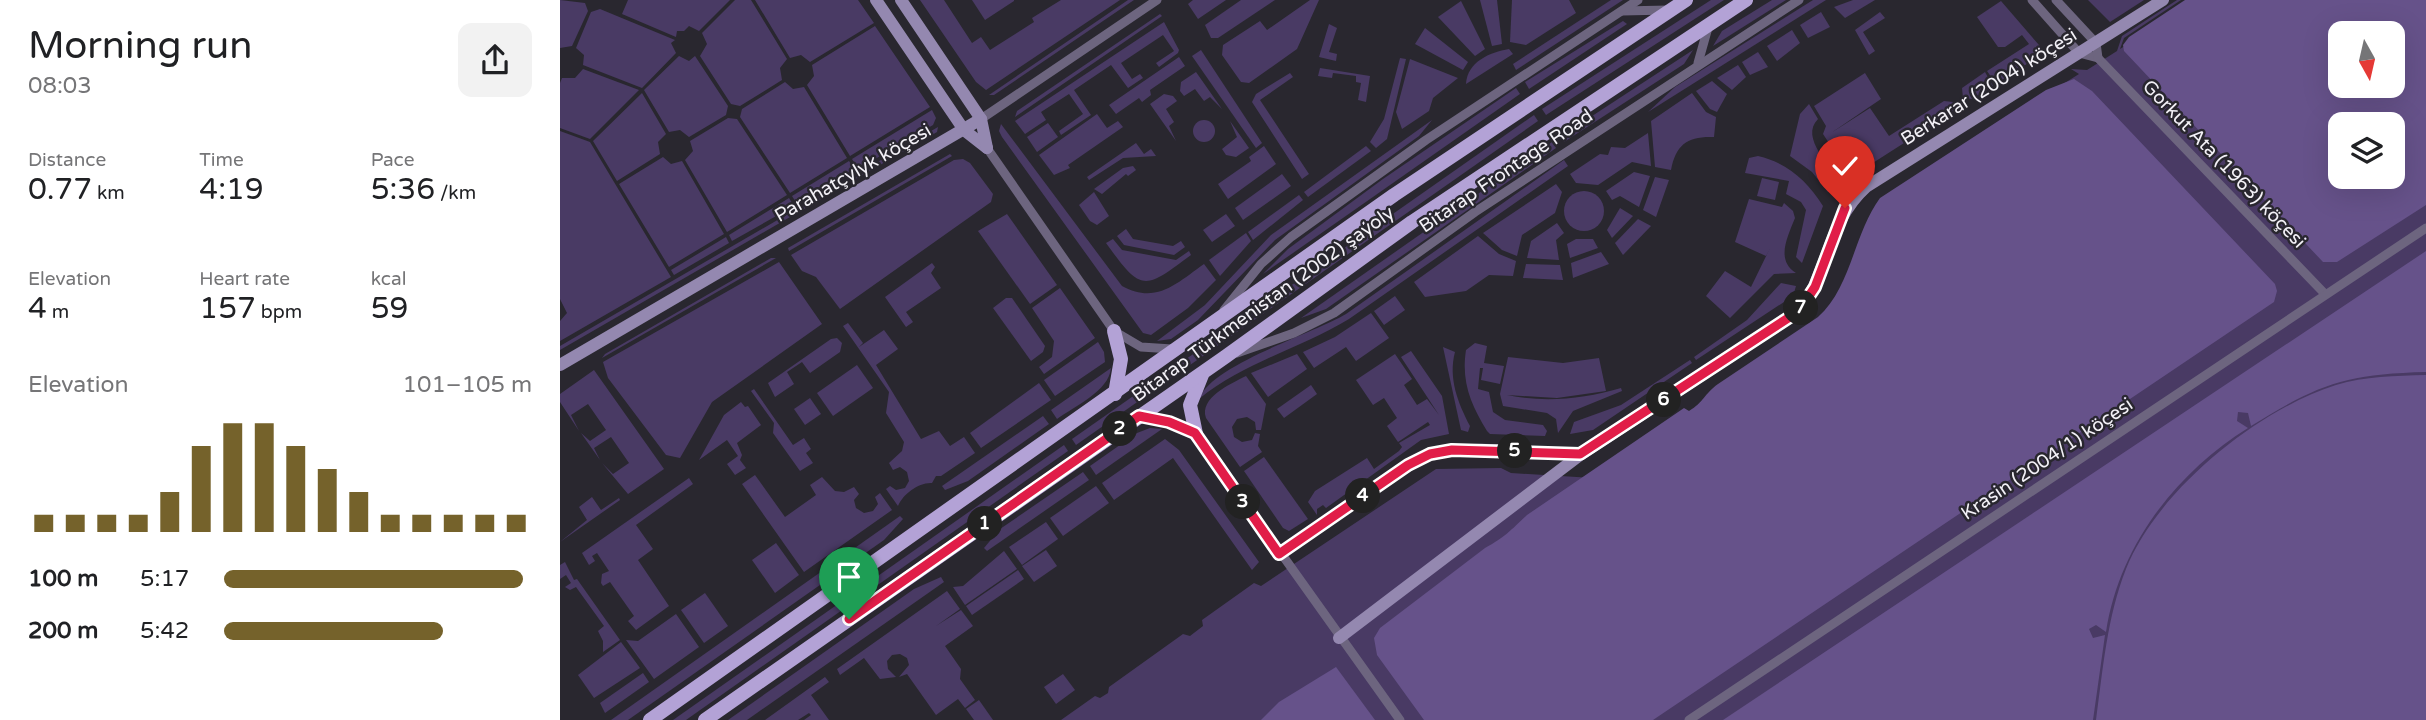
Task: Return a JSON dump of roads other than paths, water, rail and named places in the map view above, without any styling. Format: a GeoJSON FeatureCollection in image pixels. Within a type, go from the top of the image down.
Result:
{"type":"FeatureCollection","features":[{"type":"Feature","properties":{"kind":"main road","name":"Bitarap Türkmenistan (2002) şaýoly"},"geometry":{"type":"LineString","coordinates":[[650,720],[1180,349],[1394,195],[1686,0]]}},
{"type":"Feature","properties":{"kind":"main road","name":"Bitarap Türkmenistan (2002) şaýoly"},"geometry":{"type":"LineString","coordinates":[[705,720],[1226,357],[1412,222],[1746,0]]}},
{"type":"Feature","properties":{"kind":"main road"},"geometry":{"type":"LineString","coordinates":[[1114,331],[1121,359],[1115,394]]}},
{"type":"Feature","properties":{"kind":"main road"},"geometry":{"type":"LineString","coordinates":[[1195,433],[1190,405],[1203,372]]}},
{"type":"Feature","properties":{"kind":"street"},"geometry":{"type":"LineString","coordinates":[[876,0],[964,130],[987,148],[1114,331],[1141,347],[1156,350],[1180,349]]}},
{"type":"Feature","properties":{"kind":"street"},"geometry":{"type":"LineString","coordinates":[[901,0],[981,119],[987,148]]}},
{"type":"Feature","properties":{"kind":"street","name":"Parahatçylyk köçesi"},"geometry":{"type":"LineString","coordinates":[[560,365],[964,130],[1157,0]]}},
{"type":"Feature","properties":{"kind":"street"},"geometry":{"type":"LineString","coordinates":[[1209,328],[1261,264],[1283,243],[1426,140],[1638,0]]}},
{"type":"Feature","properties":{"kind":"street","name":"Bitarap Frontage Road"},"geometry":{"type":"LineString","coordinates":[[1226,357],[1294,333],[1334,313],[1475,212],[1799,0]]}},
{"type":"Feature","properties":{"kind":"street"},"geometry":{"type":"LineString","coordinates":[[2032,0],[2079,53],[2098,58],[2096,44],[2056,0]]}},
{"type":"Feature","properties":{"kind":"street","name":"Berkarar (2004) köçesi"},"geometry":{"type":"LineString","coordinates":[[1339,638],[1580,454],[1799,311],[1815,287],[1845,208],[1866,187],[2163,0]]}},
{"type":"Feature","properties":{"kind":"street"},"geometry":{"type":"LineString","coordinates":[[1620,11],[1670,10]]}},
{"type":"Feature","properties":{"kind":"street"},"geometry":{"type":"LineString","coordinates":[[1699,63],[1709,24]]}},
{"type":"Feature","properties":{"kind":"street","name":"Gorkut Ata (1963) köçesi"},"geometry":{"type":"LineString","coordinates":[[2098,58],[2325,294]]}},
{"type":"Feature","properties":{"kind":"street","name":"Krasin (2004/1) köçesi"},"geometry":{"type":"LineString","coordinates":[[1689,720],[2426,228]]}},
{"type":"Feature","properties":{"kind":"street"},"geometry":{"type":"LineString","coordinates":[[1139,416],[1169,422],[1195,433],[1400,720]]}},
{"type":"Feature","properties":{"kind":"street"},"geometry":{"type":"LineString","coordinates":[[1279,554],[1408,465],[1430,454],[1488,450],[1580,454]]}}]}
